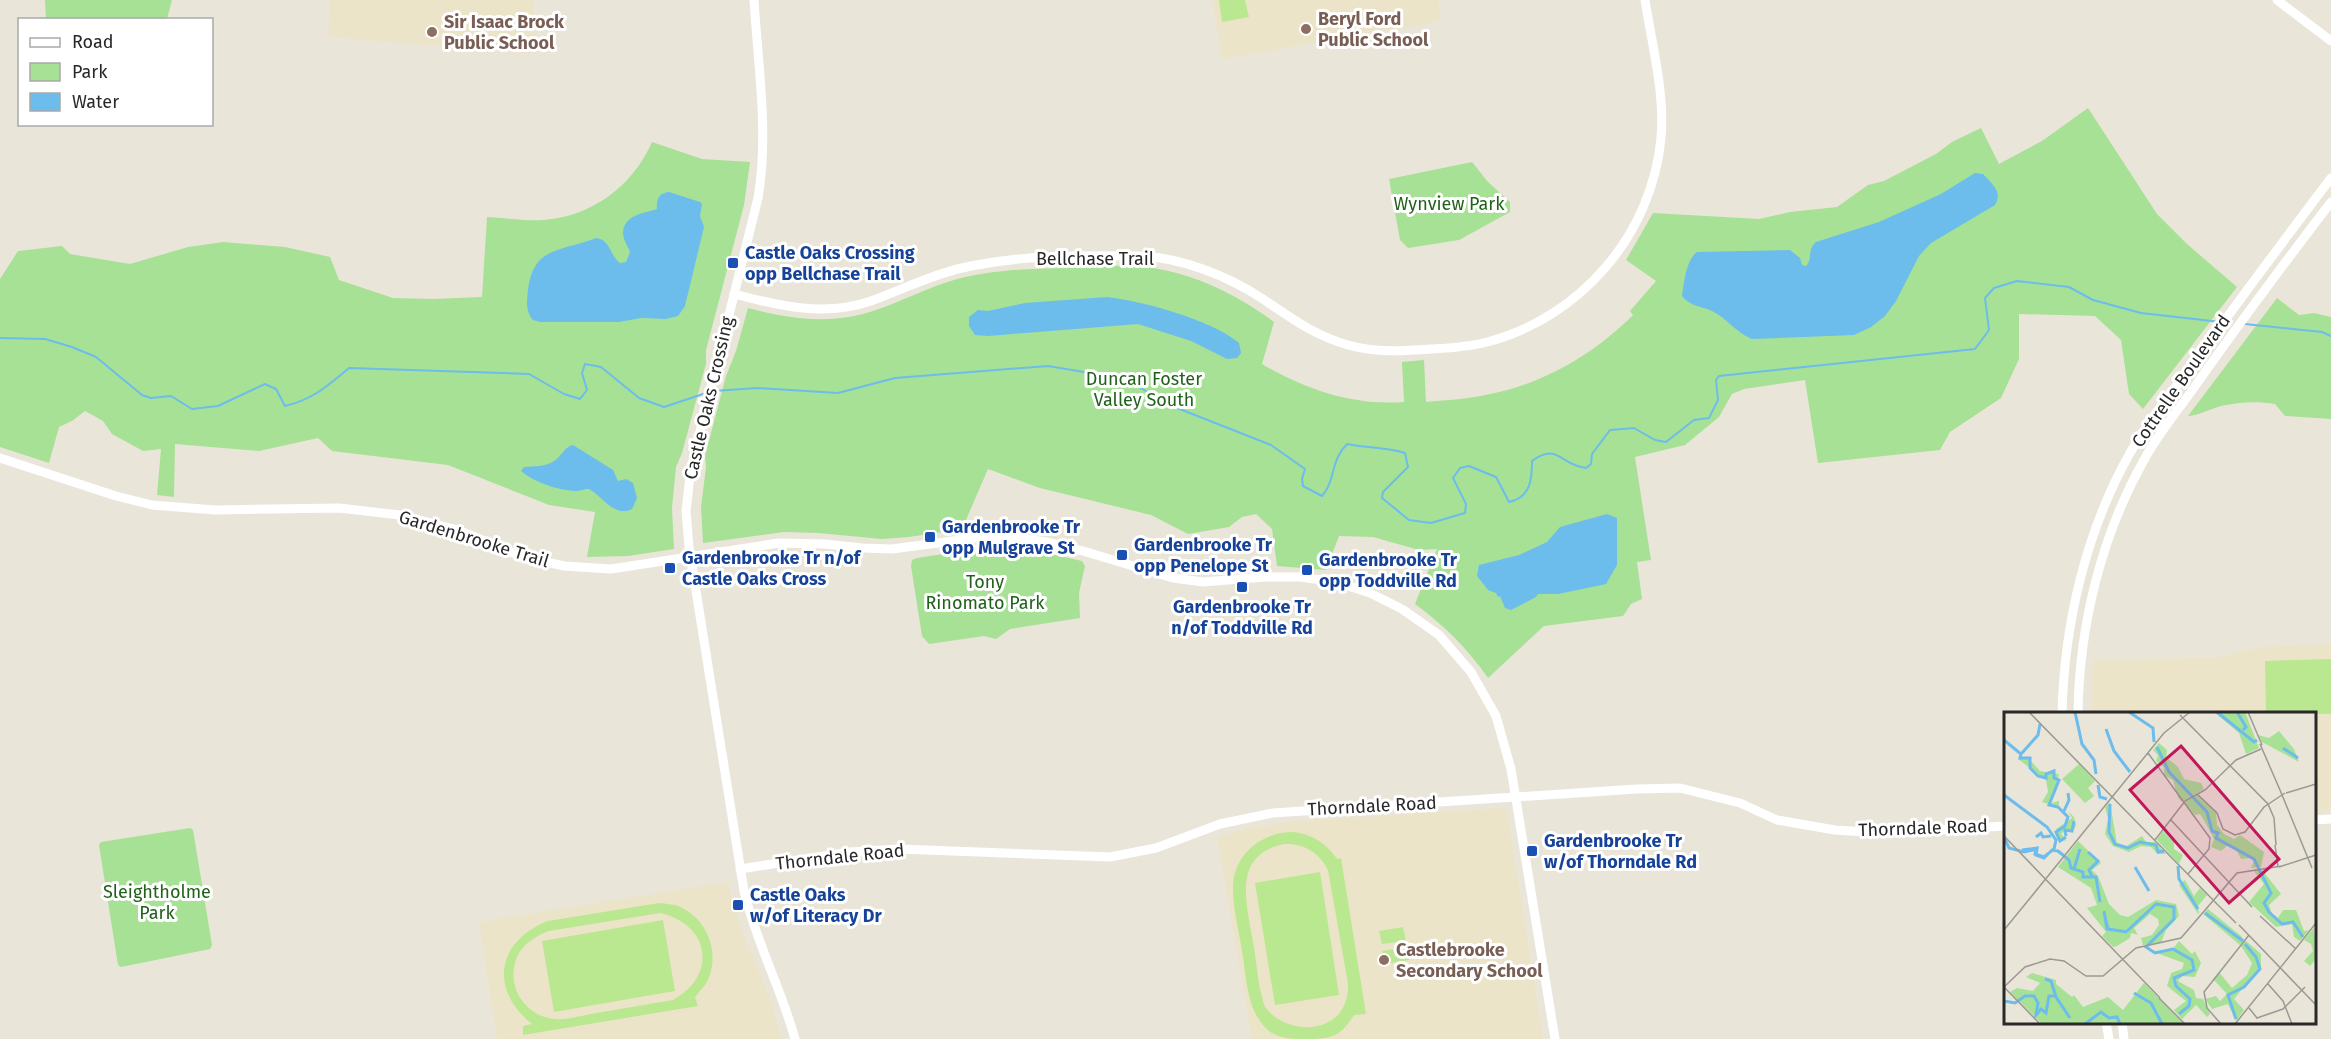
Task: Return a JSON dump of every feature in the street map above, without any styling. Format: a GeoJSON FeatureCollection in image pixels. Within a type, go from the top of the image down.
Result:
{"type":"FeatureCollection","features":[{"type":"Feature","properties":{"kind":"street","name":"Castle Oaks Crossing"},"geometry":{"type":"LineString","coordinates":[[754,0],[762,165],[758,198],[691,468],[687,499],[688,536],[740,869],[750,913],[781,992],[795,1039]]}},
{"type":"Feature","properties":{"kind":"street","name":"Bellchase Trail"},"geometry":{"type":"LineString","coordinates":[[734,294],[786,307],[834,309],[869,302],[938,273],[994,261],[1148,256],[1188,265],[1224,278],[1262,299],[1301,326],[1326,338],[1352,346],[1400,351],[1471,345],[1498,339],[1543,320],[1578,296],[1618,253],[1644,207],[1658,159],[1662,116],[1660,87],[1645,0]]}},
{"type":"Feature","properties":{"kind":"street"},"geometry":{"type":"LineString","coordinates":[[2277,0],[2331,41]]}},
{"type":"Feature","properties":{"kind":"street","name":"Cottrelle Boulevard"},"geometry":{"type":"LineString","coordinates":[[2062,712],[2064,666],[2078,588],[2091,542],[2108,498],[2130,453],[2169,393],[2331,178]]}},
{"type":"Feature","properties":{"kind":"street","name":"Cottrelle Boulevard"},"geometry":{"type":"LineString","coordinates":[[2078,712],[2083,645],[2096,582],[2116,520],[2149,451],[2254,303],[2331,202]]}},
{"type":"Feature","properties":{"kind":"street","name":"Gardenbrooke Trail"},"geometry":{"type":"LineString","coordinates":[[0,458],[116,496],[152,505],[215,510],[325,508],[400,515],[458,530],[520,556],[564,566],[611,569],[779,543],[892,549],[982,537],[1009,537],[1071,548],[1173,578],[1203,582],[1285,576],[1317,579],[1351,586],[1388,601],[1414,616],[1439,635],[1463,660],[1480,686],[1499,725],[1509,759],[1555,1039]]}},
{"type":"Feature","properties":{"kind":"street","name":"Thorndale Road"},"geometry":{"type":"LineString","coordinates":[[740,869],[858,851],[899,849],[1110,857],[1137,853],[1220,824],[1273,813],[1680,788],[1740,803],[1777,820],[1835,830],[1883,833],[2004,826]]}},
{"type":"Feature","properties":{"kind":"street"},"geometry":{"type":"LineString","coordinates":[[2316,820],[2331,819]]}},
{"type":"Feature","properties":{"kind":"street"},"geometry":{"type":"LineString","coordinates":[[2106,1024],[2109,1039]]}},
{"type":"Feature","properties":{"kind":"street"},"geometry":{"type":"LineString","coordinates":[[2122,1024],[2124,1039]]}},
{"type":"Feature","properties":{"kind":"shaded area","name":"Sir Isaac Brock Public School"},"geometry":{"type":"Polygon","coordinates":[[[330,0],[533,0],[536,54],[328,37],[330,0]]]}},
{"type":"Feature","properties":{"kind":"shaded area","name":"Beryl Ford Public School"},"geometry":{"type":"Polygon","coordinates":[[[1212,0],[1438,0],[1441,18],[1438,22],[1222,59],[1212,0]]]}},
{"type":"Feature","properties":{"kind":"shaded area"},"geometry":{"type":"Polygon","coordinates":[[[2331,644],[2331,808],[2316,810],[2316,712],[2091,712],[2093,659],[2215,658],[2262,647],[2331,644]]]}},
{"type":"Feature","properties":{"kind":"shaded area","name":"Castlebrooke Secondary School"},"geometry":{"type":"Polygon","coordinates":[[[1504,808],[1507,810],[1543,1039],[1252,1039],[1217,837],[1249,828],[1288,822],[1504,808]]]}},
{"type":"Feature","properties":{"kind":"shaded area"},"geometry":{"type":"Polygon","coordinates":[[[727,882],[744,935],[772,1004],[781,1039],[497,1039],[479,922],[727,882]]]}},
{"type":"Feature","properties":{"kind":"green space"},"geometry":{"type":"Polygon","coordinates":[[[45,0],[172,0],[167,18],[46,18],[45,0]]]}},
{"type":"Feature","properties":{"kind":"green space"},"geometry":{"type":"Polygon","coordinates":[[[1219,0],[1245,0],[1249,17],[1222,22],[1219,0]]]}},
{"type":"Feature","properties":{"kind":"green space","name":"Duncan Foster Valley South"},"geometry":{"type":"Polygon","coordinates":[[[2088,108],[2157,214],[2187,244],[2237,287],[2143,409],[2129,394],[2121,340],[2095,316],[2019,314],[2019,359],[2001,398],[1950,432],[1940,450],[1818,463],[1805,380],[1744,389],[1732,394],[1719,417],[1685,445],[1635,457],[1651,560],[1637,562],[1642,599],[1631,604],[1623,616],[1544,626],[1488,678],[1455,638],[1415,604],[1437,549],[1419,550],[1373,537],[1339,536],[1326,570],[1277,566],[1272,529],[1256,514],[1242,517],[1229,527],[1188,534],[1151,515],[1040,488],[988,469],[962,529],[882,539],[784,532],[703,543],[701,507],[706,467],[705,456],[726,376],[736,351],[748,308],[810,319],[842,318],[873,311],[944,283],[981,274],[1109,266],[1155,268],[1209,284],[1243,301],[1274,322],[1262,364],[1313,389],[1349,399],[1385,403],[1404,402],[1402,362],[1424,360],[1426,402],[1474,397],[1510,389],[1568,365],[1602,342],[1633,315],[1630,311],[1656,281],[1626,260],[1653,213],[1759,219],[1790,212],[1837,207],[1868,185],[1884,181],[1981,128],[1999,164],[2042,141],[2088,108]]]}},
{"type":"Feature","properties":{"kind":"green space"},"geometry":{"type":"Polygon","coordinates":[[[652,142],[702,159],[750,162],[744,205],[706,350],[706,364],[682,453],[676,467],[672,508],[674,549],[628,556],[587,557],[595,512],[549,505],[448,465],[332,451],[318,438],[259,451],[175,444],[174,497],[157,495],[161,449],[143,451],[112,434],[103,421],[85,411],[59,427],[49,463],[0,447],[0,279],[18,251],[62,246],[70,254],[130,264],[188,247],[223,242],[285,247],[330,257],[339,280],[393,298],[482,297],[487,217],[543,220],[561,218],[594,206],[622,185],[634,172],[652,142]]]}},
{"type":"Feature","properties":{"kind":"green space","name":"Wynview Park"},"geometry":{"type":"Polygon","coordinates":[[[1472,162],[1488,182],[1510,202],[1510,212],[1459,240],[1408,248],[1400,240],[1389,179],[1472,162]]]}},
{"type":"Feature","properties":{"kind":"green space"},"geometry":{"type":"Polygon","coordinates":[[[2277,298],[2299,315],[2314,313],[2331,317],[2331,419],[2285,416],[2275,404],[2254,402],[2221,406],[2188,416],[2277,298]]]}},
{"type":"Feature","properties":{"kind":"green space","name":"Tony Rinomato Park"},"geometry":{"type":"Polygon","coordinates":[[[990,547],[1029,549],[1082,561],[1085,566],[1079,593],[1080,618],[1010,629],[996,639],[984,636],[929,644],[922,636],[912,560],[990,547]]]}},
{"type":"Feature","properties":{"kind":"green space"},"geometry":{"type":"Polygon","coordinates":[[[2331,659],[2331,714],[2266,712],[2265,661],[2331,659]]]}},
{"type":"Feature","properties":{"kind":"green space","name":"Sleightholme Park"},"geometry":{"type":"Polygon","coordinates":[[[190,828],[193,830],[212,945],[210,949],[121,967],[118,965],[99,845],[101,842],[190,828]]]}},
{"type":"Feature","properties":{"kind":"green space"},"geometry":{"type":"Polygon","coordinates":[[[1293,832],[1312,837],[1328,848],[1337,859],[1341,858],[1366,1014],[1354,1015],[1345,1028],[1330,1037],[1298,1039],[1270,1032],[1256,1015],[1249,994],[1234,904],[1234,876],[1238,865],[1251,848],[1270,836],[1293,832]],[[1291,844],[1267,850],[1255,859],[1246,885],[1248,916],[1259,985],[1265,1007],[1288,1024],[1302,1027],[1316,1026],[1329,1022],[1339,1013],[1346,1001],[1348,984],[1328,870],[1320,858],[1310,850],[1291,844]]]}},
{"type":"Feature","properties":{"kind":"green space"},"geometry":{"type":"Polygon","coordinates":[[[1320,872],[1339,995],[1275,1005],[1255,883],[1320,872]]]}},
{"type":"Feature","properties":{"kind":"green space"},"geometry":{"type":"Polygon","coordinates":[[[659,903],[676,905],[697,919],[709,938],[712,949],[711,971],[707,982],[695,997],[698,1006],[523,1035],[523,1026],[532,1024],[518,1011],[509,996],[504,982],[504,967],[509,953],[518,941],[531,930],[548,921],[659,903]],[[660,913],[549,931],[531,941],[518,955],[514,968],[515,987],[530,1009],[537,1014],[559,1019],[673,1000],[687,990],[697,977],[702,964],[702,951],[698,939],[677,919],[660,913]]]}},
{"type":"Feature","properties":{"kind":"green space"},"geometry":{"type":"Polygon","coordinates":[[[663,920],[675,991],[554,1012],[542,941],[663,920]]]}},
{"type":"Feature","properties":{"kind":"green space"},"geometry":{"type":"Polygon","coordinates":[[[1403,927],[1406,941],[1382,944],[1379,931],[1403,927]]]}},
{"type":"Feature","properties":{"kind":"green space"},"geometry":{"type":"Polygon","coordinates":[[[1407,947],[1409,960],[1385,964],[1382,951],[1407,947]]]}},
{"type":"Feature","properties":{"kind":"water"},"geometry":{"type":"Polygon","coordinates":[[[1975,173],[1983,174],[1995,188],[1998,196],[1995,205],[1931,243],[1919,256],[1896,301],[1885,316],[1871,327],[1854,335],[1752,339],[1717,314],[1692,304],[1682,296],[1690,260],[1697,252],[1790,250],[1800,258],[1802,265],[1806,266],[1816,242],[1879,222],[1941,194],[1975,173]]]}},
{"type":"Feature","properties":{"kind":"water"},"geometry":{"type":"Polygon","coordinates":[[[669,192],[702,204],[700,216],[704,227],[685,306],[678,316],[619,322],[540,322],[530,317],[527,301],[531,275],[536,264],[543,257],[596,238],[604,241],[620,263],[626,262],[630,252],[623,236],[627,222],[636,216],[657,209],[659,197],[669,192]]]}},
{"type":"Feature","properties":{"kind":"water"},"geometry":{"type":"Polygon","coordinates":[[[1107,297],[1157,307],[1195,319],[1239,343],[1241,353],[1237,358],[1227,359],[1191,341],[1138,324],[988,336],[975,335],[969,326],[969,317],[978,310],[988,311],[1025,303],[1107,297]]]}},
{"type":"Feature","properties":{"kind":"water"},"geometry":{"type":"Polygon","coordinates":[[[573,445],[613,470],[618,481],[626,479],[633,483],[637,498],[632,509],[620,511],[589,489],[575,491],[553,487],[532,479],[521,471],[524,467],[551,463],[573,445]]]}},
{"type":"Feature","properties":{"kind":"water"},"geometry":{"type":"Polygon","coordinates":[[[1607,514],[1617,518],[1617,565],[1606,584],[1558,594],[1538,594],[1511,610],[1505,608],[1500,596],[1488,590],[1477,576],[1479,565],[1519,555],[1547,542],[1560,527],[1607,514]]]}},
{"type":"Feature","properties":{"kind":"waterway"},"geometry":{"type":"LineString","coordinates":[[714,391],[757,388],[838,393],[895,378],[1048,366],[1126,379],[1167,404],[1271,445],[1305,469],[1302,479],[1303,486],[1322,496],[1329,484],[1338,457],[1347,444],[1405,453],[1408,467],[1383,492],[1382,498],[1409,520],[1431,523],[1465,513],[1466,504],[1453,478],[1460,468],[1469,466],[1496,477],[1509,502],[1516,500],[1526,492],[1529,486],[1532,461],[1541,456],[1554,454],[1570,463],[1586,468],[1591,464],[1592,454],[1610,430],[1634,428],[1655,440],[1666,442],[1694,420],[1709,418],[1718,400],[1716,380],[1719,376],[1975,349],[1989,330],[1985,298],[1994,288],[2017,281],[2069,287],[2093,300],[2141,313],[2221,322]]}},
{"type":"Feature","properties":{"kind":"waterway"},"geometry":{"type":"LineString","coordinates":[[2245,324],[2322,332],[2331,336]]}},
{"type":"Feature","properties":{"kind":"waterway"},"geometry":{"type":"LineString","coordinates":[[0,338],[45,339],[72,347],[96,357],[142,395],[151,398],[171,396],[192,409],[218,406],[265,384],[276,389],[285,406],[312,396],[349,368],[529,374],[564,394],[580,399],[587,390],[582,373],[585,364],[601,367],[639,398],[664,407],[706,393]]}},
{"type":"Feature","properties":{"kind":"place","name":"Beryl Ford Public School"},"geometry":{"type":"Point","coordinates":[1306,29]}},
{"type":"Feature","properties":{"kind":"place","name":"Sir Isaac Brock Public School"},"geometry":{"type":"Point","coordinates":[432,32]}},
{"type":"Feature","properties":{"kind":"place","name":"Castle Oaks Crossing opp Bellchase Trail"},"geometry":{"type":"Point","coordinates":[733,263]}},
{"type":"Feature","properties":{"kind":"place","name":"Gardenbrooke Tr opp Mulgrave St"},"geometry":{"type":"Point","coordinates":[930,537]}},
{"type":"Feature","properties":{"kind":"place","name":"Gardenbrooke Tr opp Penelope St"},"geometry":{"type":"Point","coordinates":[1122,555]}},
{"type":"Feature","properties":{"kind":"place","name":"Gardenbrooke Tr n/of Castle Oaks Cross"},"geometry":{"type":"Point","coordinates":[670,568]}},
{"type":"Feature","properties":{"kind":"place","name":"Gardenbrooke Tr opp Toddville Rd"},"geometry":{"type":"Point","coordinates":[1307,570]}},
{"type":"Feature","properties":{"kind":"place","name":"Gardenbrooke Tr n/of Toddville Rd"},"geometry":{"type":"Point","coordinates":[1242,587]}},
{"type":"Feature","properties":{"kind":"place","name":"Gardenbrooke Tr w/of Thorndale Rd"},"geometry":{"type":"Point","coordinates":[1532,851]}},
{"type":"Feature","properties":{"kind":"place","name":"Castle Oaks w/of Literacy Dr"},"geometry":{"type":"Point","coordinates":[738,905]}},
{"type":"Feature","properties":{"kind":"place","name":"Castlebrooke Secondary School"},"geometry":{"type":"Point","coordinates":[1384,960]}}]}
